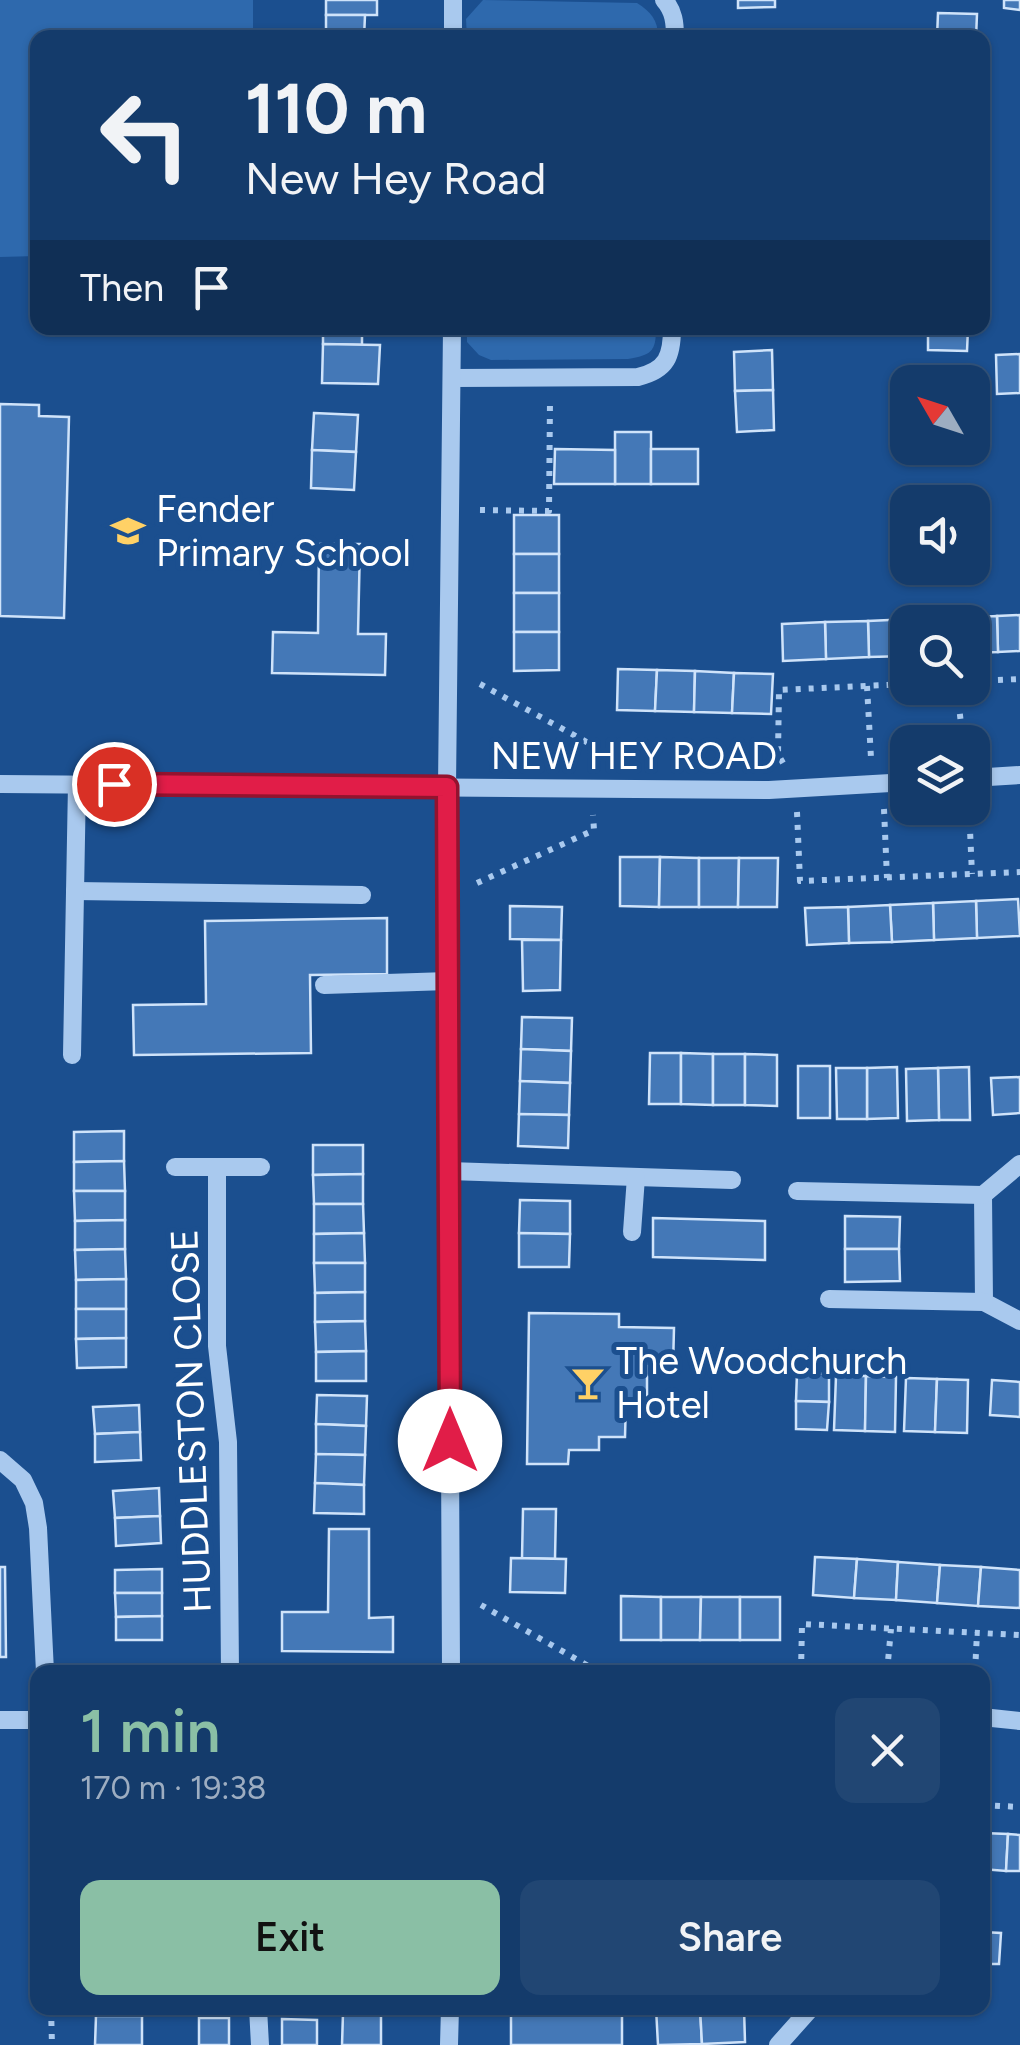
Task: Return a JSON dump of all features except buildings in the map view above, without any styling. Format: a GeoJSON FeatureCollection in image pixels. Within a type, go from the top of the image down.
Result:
{"type":"FeatureCollection","features":[{"type":"Feature","properties":{"kind":"street"},"geometry":{"type":"LineString","coordinates":[[453,0],[453,30]]}},
{"type":"Feature","properties":{"kind":"street"},"geometry":{"type":"LineString","coordinates":[[664,0],[670,6],[675,30]]}},
{"type":"Feature","properties":{"kind":"street"},"geometry":{"type":"LineString","coordinates":[[451,1665],[447,787],[452,335]]}},
{"type":"Feature","properties":{"kind":"street"},"geometry":{"type":"LineString","coordinates":[[452,378],[638,377],[652,374],[664,364],[672,348],[672,335]]}},
{"type":"Feature","properties":{"kind":"street"},"geometry":{"type":"LineString","coordinates":[[990,777],[1020,775]]}},
{"type":"Feature","properties":{"kind":"street","name":"NEW HEY ROAD"},"geometry":{"type":"LineString","coordinates":[[0,784],[796,789],[890,783]]}},
{"type":"Feature","properties":{"kind":"street"},"geometry":{"type":"LineString","coordinates":[[72,1056],[78,784]]}},
{"type":"Feature","properties":{"kind":"street"},"geometry":{"type":"LineString","coordinates":[[75,891],[362,894]]}},
{"type":"Feature","properties":{"kind":"street"},"geometry":{"type":"LineString","coordinates":[[324,985],[448,981]]}},
{"type":"Feature","properties":{"kind":"street"},"geometry":{"type":"LineString","coordinates":[[796,1191],[983,1195],[1020,1164]]}},
{"type":"Feature","properties":{"kind":"street"},"geometry":{"type":"LineString","coordinates":[[175,1167],[261,1167]]}},
{"type":"Feature","properties":{"kind":"street","name":"HUDDLESTON CLOSE"},"geometry":{"type":"LineString","coordinates":[[217,1168],[217,1346],[228,1442],[230,1665]]}},
{"type":"Feature","properties":{"kind":"street"},"geometry":{"type":"LineString","coordinates":[[449,1172],[732,1180]]}},
{"type":"Feature","properties":{"kind":"street"},"geometry":{"type":"LineString","coordinates":[[632,1232],[636,1177]]}},
{"type":"Feature","properties":{"kind":"street"},"geometry":{"type":"LineString","coordinates":[[983,1195],[984,1302]]}},
{"type":"Feature","properties":{"kind":"street"},"geometry":{"type":"LineString","coordinates":[[829,1299],[984,1302],[1020,1321]]}},
{"type":"Feature","properties":{"kind":"street"},"geometry":{"type":"LineString","coordinates":[[0,1460],[23,1480],[34,1502],[45,1665]]}},
{"type":"Feature","properties":{"kind":"street"},"geometry":{"type":"LineString","coordinates":[[990,1718],[1020,1721]]}},
{"type":"Feature","properties":{"kind":"street"},"geometry":{"type":"LineString","coordinates":[[0,1720],[30,1720]]}},
{"type":"Feature","properties":{"kind":"street"},"geometry":{"type":"LineString","coordinates":[[258,2015],[260,2045]]}},
{"type":"Feature","properties":{"kind":"street"},"geometry":{"type":"LineString","coordinates":[[450,2015],[450,2045]]}},
{"type":"Feature","properties":{"kind":"street"},"geometry":{"type":"LineString","coordinates":[[778,2045],[805,2015]]}},
{"type":"Feature","properties":{"kind":"path"},"geometry":{"type":"LineString","coordinates":[[480,510],[549,511],[550,377]]}},
{"type":"Feature","properties":{"kind":"path"},"geometry":{"type":"LineString","coordinates":[[990,680],[1020,679]]}},
{"type":"Feature","properties":{"kind":"path"},"geometry":{"type":"LineString","coordinates":[[477,883],[594,830],[596,789],[594,746],[480,684]]}},
{"type":"Feature","properties":{"kind":"path"},"geometry":{"type":"LineString","coordinates":[[890,685],[778,690],[778,754],[796,789],[800,881],[1020,872]]}},
{"type":"Feature","properties":{"kind":"path"},"geometry":{"type":"LineString","coordinates":[[867,686],[887,878]]}},
{"type":"Feature","properties":{"kind":"path"},"geometry":{"type":"LineString","coordinates":[[969,825],[972,874]]}},
{"type":"Feature","properties":{"kind":"path"},"geometry":{"type":"LineString","coordinates":[[482,1606],[587,1665]]}},
{"type":"Feature","properties":{"kind":"path"},"geometry":{"type":"LineString","coordinates":[[801,1665],[802,1624],[1020,1635]]}},
{"type":"Feature","properties":{"kind":"path"},"geometry":{"type":"LineString","coordinates":[[888,1665],[891,1629]]}},
{"type":"Feature","properties":{"kind":"path"},"geometry":{"type":"LineString","coordinates":[[976,1665],[978,1634]]}},
{"type":"Feature","properties":{"kind":"path"},"geometry":{"type":"LineString","coordinates":[[990,1806],[1020,1808]]}},
{"type":"Feature","properties":{"kind":"path"},"geometry":{"type":"LineString","coordinates":[[51,2015],[52,2045]]}},
{"type":"Feature","properties":{"kind":"shaded area"},"geometry":{"type":"Polygon","coordinates":[[[0,0],[253,0],[253,30],[30,30],[30,256],[0,257],[0,0]]]}},
{"type":"Feature","properties":{"kind":"shaded area"},"geometry":{"type":"Polygon","coordinates":[[[483,0],[637,3],[653,17],[657,30],[467,30],[466,19],[483,0]]]}},
{"type":"Feature","properties":{"kind":"shaded area"},"geometry":{"type":"Polygon","coordinates":[[[467,335],[656,335],[647,354],[628,359],[491,360],[479,355],[467,342],[467,335]]]}},
{"type":"Feature","properties":{"kind":"place","name":"Fender Primary School"},"geometry":{"type":"Point","coordinates":[128,531]}},
{"type":"Feature","properties":{"kind":"place","name":"The Woodchurch Hotel"},"geometry":{"type":"Point","coordinates":[588,1383]}},
{"type":"Feature","properties":{"kind":"route"},"geometry":{"type":"LineString","coordinates":[[114,784],[447,787],[450,1441]]}}]}
